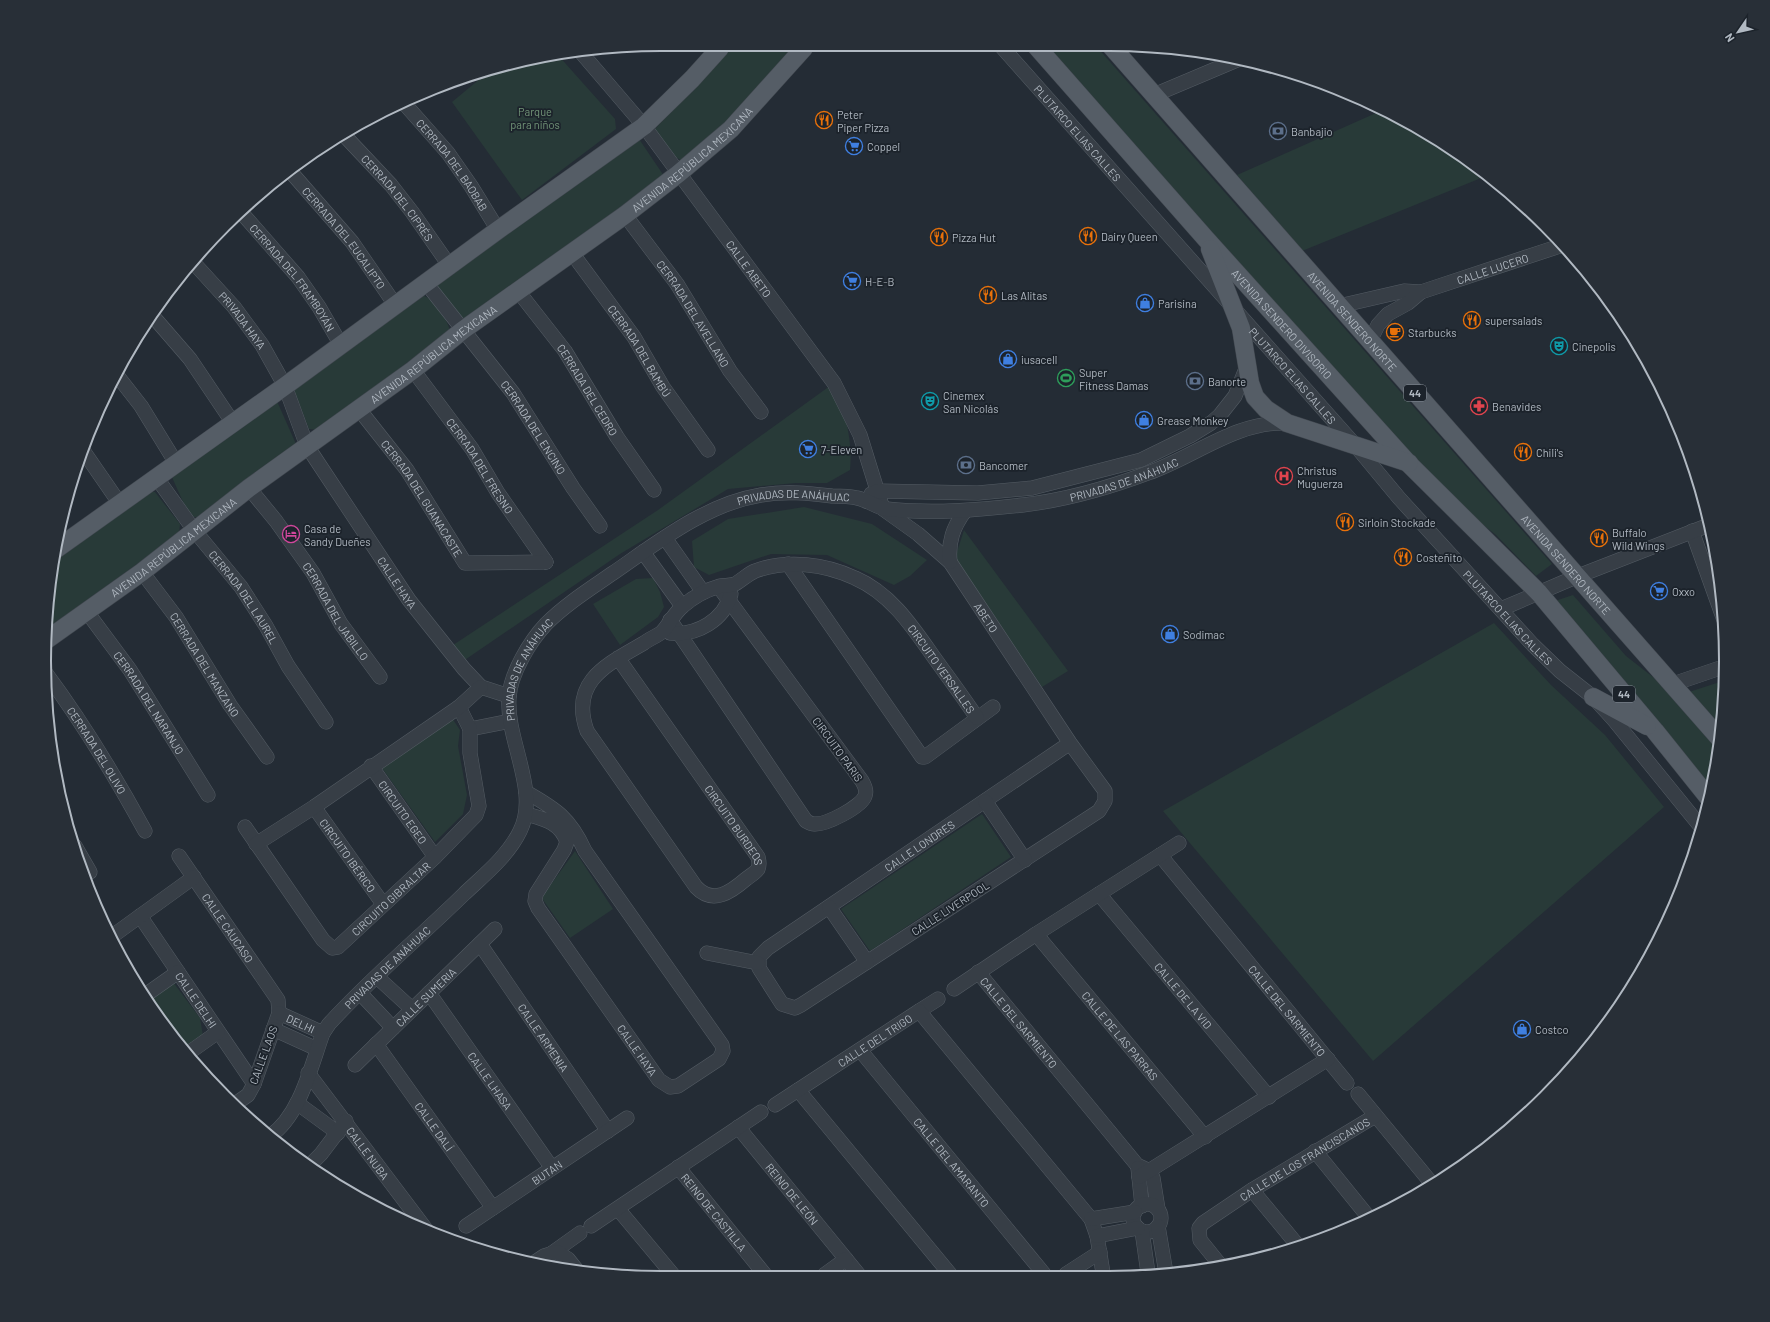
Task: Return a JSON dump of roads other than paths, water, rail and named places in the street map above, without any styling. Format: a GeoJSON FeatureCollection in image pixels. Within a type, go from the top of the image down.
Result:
{"type":"FeatureCollection","features":[{"type":"Feature","properties":{"kind":"main road"},"geometry":{"type":"LineString","coordinates":[[63,544],[285,386],[396,306],[449,265],[644,126],[692,79],[717,51]]}},
{"type":"Feature","properties":{"kind":"main road","name":"AVENIDA REPÚBLICA MEXICANA"},"geometry":{"type":"LineString","coordinates":[[52,636],[142,572],[249,488],[358,408],[413,370],[463,330],[625,215],[678,174],[731,129],[801,51]]}},
{"type":"Feature","properties":{"kind":"main road","name":"AVENIDA SENDERO DIVISORIO"},"geometry":{"type":"LineString","coordinates":[[1040,51],[1206,239],[1409,464],[1539,592]]}},
{"type":"Feature","properties":{"kind":"main road","name":"AVENIDA SENDERO NORTE"},"geometry":{"type":"LineString","coordinates":[[1116,51],[1715,733]]}},
{"type":"Feature","properties":{"kind":"main road"},"geometry":{"type":"LineString","coordinates":[[1206,239],[1234,310],[1244,345],[1250,383],[1255,397],[1266,409],[1287,422],[1409,464]]}},
{"type":"Feature","properties":{"kind":"main road","name":"44"},"geometry":{"type":"LineString","coordinates":[[1539,592],[1704,792]]}},
{"type":"Feature","properties":{"kind":"main road"},"geometry":{"type":"LineString","coordinates":[[1593,697],[1655,731]]}},
{"type":"Feature","properties":{"kind":"street","name":"PLUTARCO ELIAS CALLES"},"geometry":{"type":"LineString","coordinates":[[1005,51],[1355,445],[1399,498],[1560,671],[1593,697]]}},
{"type":"Feature","properties":{"kind":"street","name":"CALLE ABETO"},"geometry":{"type":"LineString","coordinates":[[584,56],[644,126],[834,383],[860,435],[883,509]]}},
{"type":"Feature","properties":{"kind":"street"},"geometry":{"type":"LineString","coordinates":[[1154,95],[1218,61]]}},
{"type":"Feature","properties":{"kind":"street","name":"CERRADA DEL BAOBAB"},"geometry":{"type":"LineString","coordinates":[[407,107],[448,153],[472,186],[498,230]]}},
{"type":"Feature","properties":{"kind":"street","name":"CERRADA DEL CIPRÉS"},"geometry":{"type":"LineString","coordinates":[[347,139],[396,191],[449,265]]}},
{"type":"Feature","properties":{"kind":"street","name":"CERRADA DEL EUCALIPTO"},"geometry":{"type":"LineString","coordinates":[[293,175],[352,242],[396,306]]}},
{"type":"Feature","properties":{"kind":"street","name":"CERRADA DEL AVELLANO"},"geometry":{"type":"LineString","coordinates":[[625,215],[677,284],[730,371],[761,412]]}},
{"type":"Feature","properties":{"kind":"street","name":"CERRADA DEL FRAMBOYÁN"},"geometry":{"type":"LineString","coordinates":[[244,216],[298,277],[319,307],[341,345]]}},
{"type":"Feature","properties":{"kind":"street","name":"CALLE LUCERO"},"geometry":{"type":"LineString","coordinates":[[1370,341],[1378,325],[1388,314],[1400,308],[1421,292],[1557,247]]}},
{"type":"Feature","properties":{"kind":"street","name":"CERRADA DEL BAMBÚ"},"geometry":{"type":"LineString","coordinates":[[572,253],[629,330],[663,387],[708,450]]}},
{"type":"Feature","properties":{"kind":"street","name":"PRIVADA HAYA"},"geometry":{"type":"LineString","coordinates":[[196,266],[250,327],[285,386],[307,446]]}},
{"type":"Feature","properties":{"kind":"street","name":"CERRADA DEL ENCINO"},"geometry":{"type":"LineString","coordinates":[[426,283],[512,393],[573,488],[600,526]]}},
{"type":"Feature","properties":{"kind":"street","name":"CERRADA DEL CEDRO"},"geometry":{"type":"LineString","coordinates":[[518,291],[565,351],[617,437],[654,490]]}},
{"type":"Feature","properties":{"kind":"street","name":"CALLE LUCERO"},"geometry":{"type":"LineString","coordinates":[[1339,306],[1380,298],[1404,291],[1421,292]]}},
{"type":"Feature","properties":{"kind":"street"},"geometry":{"type":"LineString","coordinates":[[1380,298],[1388,314]]}},
{"type":"Feature","properties":{"kind":"street"},"geometry":{"type":"LineString","coordinates":[[156,320],[190,359],[233,423]]}},
{"type":"Feature","properties":{"kind":"street","name":"PRIVADAS DE ANÁHUAC"},"geometry":{"type":"LineString","coordinates":[[860,498],[878,491],[978,493],[1032,488],[1141,460],[1190,436],[1211,423],[1220,415],[1235,396],[1247,365]]}},
{"type":"Feature","properties":{"kind":"street","name":"CERRADA DEL FRESNO"},"geometry":{"type":"LineString","coordinates":[[413,370],[472,449],[498,493],[546,562]]}},
{"type":"Feature","properties":{"kind":"street"},"geometry":{"type":"LineString","coordinates":[[120,379],[141,406],[176,463]]}},
{"type":"Feature","properties":{"kind":"street","name":"CERRADA DEL GUANACASTE"},"geometry":{"type":"LineString","coordinates":[[358,408],[407,470],[465,563],[546,562]]}},
{"type":"Feature","properties":{"kind":"street","name":"PRIVADAS DE ANÁHUAC"},"geometry":{"type":"LineString","coordinates":[[274,1132],[287,1121],[297,1103],[323,1033],[336,1016],[501,858],[520,832],[526,814],[526,792],[510,721],[509,696],[516,672],[526,650],[543,627],[584,593],[665,538],[697,519],[727,504],[742,499],[790,492],[860,498],[883,509],[965,511],[1048,502],[1148,473],[1235,433],[1272,422],[1287,422]]}},
{"type":"Feature","properties":{"kind":"street","name":"CALLE HAYA"},"geometry":{"type":"LineString","coordinates":[[307,446],[409,600],[464,670],[481,687],[509,696]]}},
{"type":"Feature","properties":{"kind":"street"},"geometry":{"type":"LineString","coordinates":[[87,456],[120,504]]}},
{"type":"Feature","properties":{"kind":"street"},"geometry":{"type":"LineString","coordinates":[[1141,460],[1148,473]]}},
{"type":"Feature","properties":{"kind":"street","name":"CERRADA DEL LAUREL"},"geometry":{"type":"LineString","coordinates":[[156,477],[194,530],[241,587],[266,626],[288,666],[326,722]]}},
{"type":"Feature","properties":{"kind":"street","name":"CERRADA DEL JABILLO"},"geometry":{"type":"LineString","coordinates":[[249,488],[276,521],[313,573],[341,624],[380,677]]}},
{"type":"Feature","properties":{"kind":"street","name":"ABETO"},"geometry":{"type":"LineString","coordinates":[[883,509],[918,534],[950,562],[1070,743]]}},
{"type":"Feature","properties":{"kind":"street"},"geometry":{"type":"LineString","coordinates":[[950,562],[949,545],[951,537],[957,522],[965,511]]}},
{"type":"Feature","properties":{"kind":"street"},"geometry":{"type":"LineString","coordinates":[[1501,609],[1578,576],[1704,527]]}},
{"type":"Feature","properties":{"kind":"street"},"geometry":{"type":"LineString","coordinates":[[1692,531],[1716,597]]}},
{"type":"Feature","properties":{"kind":"street"},"geometry":{"type":"LineString","coordinates":[[665,538],[703,592]]}},
{"type":"Feature","properties":{"kind":"street"},"geometry":{"type":"LineString","coordinates":[[643,552],[682,606]]}},
{"type":"Feature","properties":{"kind":"street"},"geometry":{"type":"LineString","coordinates":[[618,658],[666,626],[682,606],[703,592],[734,584],[754,572],[770,566],[788,564]]}},
{"type":"Feature","properties":{"kind":"street","name":"CIRCUITO VERSALLES"},"geometry":{"type":"LineString","coordinates":[[788,564],[824,567],[857,578],[888,600],[906,619],[977,718],[925,757],[920,756],[788,564]]}},
{"type":"Feature","properties":{"kind":"street","name":"CERRADA DEL MANZANO"},"geometry":{"type":"LineString","coordinates":[[142,572],[176,617],[230,705],[267,757]]}},
{"type":"Feature","properties":{"kind":"street"},"geometry":{"type":"LineString","coordinates":[[666,626],[678,634],[690,632],[714,621],[730,600],[734,584]]}},
{"type":"Feature","properties":{"kind":"street","name":"CIRCUITO PARIS"},"geometry":{"type":"LineString","coordinates":[[678,634],[806,821],[813,824],[826,822],[858,804],[865,796],[866,790],[862,781],[719,587]]}},
{"type":"Feature","properties":{"kind":"street","name":"CERRADA DEL NARANJO"},"geometry":{"type":"LineString","coordinates":[[87,612],[130,670],[208,795]]}},
{"type":"Feature","properties":{"kind":"street","name":"CIRCUITO BURDEOS"},"geometry":{"type":"LineString","coordinates":[[618,658],[758,856],[760,862],[758,868],[742,883],[722,895],[715,896],[702,894],[696,887],[587,731],[582,710],[586,690],[597,674],[618,658]]}},
{"type":"Feature","properties":{"kind":"street"},"geometry":{"type":"LineString","coordinates":[[1673,684],[1719,668]]}},
{"type":"Feature","properties":{"kind":"street","name":"CERRADA DEL OLIVO"},"geometry":{"type":"LineString","coordinates":[[51,681],[74,711],[122,787],[146,831]]}},
{"type":"Feature","properties":{"kind":"street"},"geometry":{"type":"LineString","coordinates":[[256,844],[314,807],[371,766],[459,707],[481,687]]}},
{"type":"Feature","properties":{"kind":"street"},"geometry":{"type":"LineString","coordinates":[[1593,697],[1633,742],[1697,822]]}},
{"type":"Feature","properties":{"kind":"street","name":"CIRCUITO GIBRALTAR"},"geometry":{"type":"LineString","coordinates":[[245,827],[323,940],[332,948],[338,947],[472,821],[479,806],[470,753],[470,729],[459,707]]}},
{"type":"Feature","properties":{"kind":"street"},"geometry":{"type":"LineString","coordinates":[[977,718],[993,707]]}},
{"type":"Feature","properties":{"kind":"street"},"geometry":{"type":"LineString","coordinates":[[470,729],[510,721]]}},
{"type":"Feature","properties":{"kind":"street","name":"CALLE LONDRES"},"geometry":{"type":"LineString","coordinates":[[758,963],[759,957],[768,948],[1070,743]]}},
{"type":"Feature","properties":{"kind":"street","name":"CALLE LIVERPOOL"},"geometry":{"type":"LineString","coordinates":[[758,963],[759,968],[782,1004],[790,1008],[801,1005],[1099,812],[1105,801],[1105,791],[1070,743]]}},
{"type":"Feature","properties":{"kind":"street","name":"CIRCUITO EGEO"},"geometry":{"type":"LineString","coordinates":[[371,766],[435,857]]}},
{"type":"Feature","properties":{"kind":"street","name":"CALLE HAYA"},"geometry":{"type":"LineString","coordinates":[[526,792],[551,806],[571,826],[585,851],[722,1045],[723,1051],[719,1059],[678,1086],[670,1087],[658,1080],[536,904],[536,894],[564,850],[567,842],[562,831],[553,823],[526,814]]}},
{"type":"Feature","properties":{"kind":"street"},"geometry":{"type":"LineString","coordinates":[[985,801],[1025,860]]}},
{"type":"Feature","properties":{"kind":"street","name":"CIRCUITO IBÉRICO"},"geometry":{"type":"LineString","coordinates":[[314,807],[383,904]]}},
{"type":"Feature","properties":{"kind":"street","name":"CALLE DEL SARMIENTO"},"geometry":{"type":"LineString","coordinates":[[1160,855],[1328,1059],[1205,1137],[1142,1171],[978,972],[1179,842]]}},
{"type":"Feature","properties":{"kind":"street","name":"CALLE CÁUCASO"},"geometry":{"type":"LineString","coordinates":[[179,856],[278,1006]]}},
{"type":"Feature","properties":{"kind":"street"},"geometry":{"type":"LineString","coordinates":[[86,865],[90,872]]}},
{"type":"Feature","properties":{"kind":"street"},"geometry":{"type":"LineString","coordinates":[[115,933],[194,878]]}},
{"type":"Feature","properties":{"kind":"street","name":"CALLE DE LA VID"},"geometry":{"type":"LineString","coordinates":[[1099,894],[1269,1097]]}},
{"type":"Feature","properties":{"kind":"street"},"geometry":{"type":"LineString","coordinates":[[829,907],[867,962]]}},
{"type":"Feature","properties":{"kind":"street","name":"CALLE DELHI"},"geometry":{"type":"LineString","coordinates":[[140,916],[254,1084]]}},
{"type":"Feature","properties":{"kind":"street","name":"CALLE SUMERIA"},"geometry":{"type":"LineString","coordinates":[[355,1065],[495,929]]}},
{"type":"Feature","properties":{"kind":"street","name":"CALLE DE LAS PARRAS"},"geometry":{"type":"LineString","coordinates":[[1036,934],[1205,1137]]}},
{"type":"Feature","properties":{"kind":"street","name":"CALLE ARMENIA"},"geometry":{"type":"LineString","coordinates":[[480,944],[608,1131]]}},
{"type":"Feature","properties":{"kind":"street"},"geometry":{"type":"LineString","coordinates":[[707,953],[758,963]]}},
{"type":"Feature","properties":{"kind":"street"},"geometry":{"type":"LineString","coordinates":[[149,992],[178,972]]}},
{"type":"Feature","properties":{"kind":"street"},"geometry":{"type":"LineString","coordinates":[[954,989],[978,972]]}},
{"type":"Feature","properties":{"kind":"street"},"geometry":{"type":"LineString","coordinates":[[377,977],[412,1009]]}},
{"type":"Feature","properties":{"kind":"street"},"geometry":{"type":"LineString","coordinates":[[360,993],[393,1028]]}},
{"type":"Feature","properties":{"kind":"street","name":"CALLE LHASA"},"geometry":{"type":"LineString","coordinates":[[429,993],[552,1168]]}},
{"type":"Feature","properties":{"kind":"street"},"geometry":{"type":"LineString","coordinates":[[919,1011],[938,999]]}},
{"type":"Feature","properties":{"kind":"street","name":"CALLE LAOS"},"geometry":{"type":"LineString","coordinates":[[239,1101],[248,1095],[254,1084],[273,1029],[278,1006]]}},
{"type":"Feature","properties":{"kind":"street","name":"DELHI"},"geometry":{"type":"LineString","coordinates":[[278,1006],[323,1033]]}},
{"type":"Feature","properties":{"kind":"street","name":"CALLE DEL TRIGO"},"geometry":{"type":"LineString","coordinates":[[775,1105],[919,1011],[1091,1219],[1097,1236],[1103,1271]]}},
{"type":"Feature","properties":{"kind":"street","name":"DELHI"},"geometry":{"type":"LineString","coordinates":[[273,1029],[317,1049]]}},
{"type":"Feature","properties":{"kind":"street"},"geometry":{"type":"LineString","coordinates":[[192,1051],[218,1032]]}},
{"type":"Feature","properties":{"kind":"street","name":"CALLE DALÍ"},"geometry":{"type":"LineString","coordinates":[[376,1044],[492,1208]]}},
{"type":"Feature","properties":{"kind":"street","name":"CALLE DEL AMARANTO"},"geometry":{"type":"LineString","coordinates":[[860,1050],[1042,1271]]}},
{"type":"Feature","properties":{"kind":"street"},"geometry":{"type":"LineString","coordinates":[[1328,1059],[1347,1083]]}},
{"type":"Feature","properties":{"kind":"street","name":"CALLE NUBA"},"geometry":{"type":"LineString","coordinates":[[308,1073],[346,1121],[420,1221]]}},
{"type":"Feature","properties":{"kind":"street"},"geometry":{"type":"LineString","coordinates":[[798,1090],[948,1271]]}},
{"type":"Feature","properties":{"kind":"street"},"geometry":{"type":"LineString","coordinates":[[1358,1094],[1375,1116]]}},
{"type":"Feature","properties":{"kind":"street","name":"CALLE NUBA"},"geometry":{"type":"LineString","coordinates":[[297,1103],[338,1133]]}},
{"type":"Feature","properties":{"kind":"street"},"geometry":{"type":"LineString","coordinates":[[541,1259],[618,1209],[761,1112]]}},
{"type":"Feature","properties":{"kind":"street","name":"CALLE DE LOS FRANCISCANOS"},"geometry":{"type":"LineString","coordinates":[[1217,1261],[1200,1240],[1199,1228],[1210,1217],[1315,1151],[1375,1116],[1429,1180]]}},
{"type":"Feature","properties":{"kind":"street","name":"BUTAN"},"geometry":{"type":"LineString","coordinates":[[466,1226],[626,1118]]}},
{"type":"Feature","properties":{"kind":"street"},"geometry":{"type":"LineString","coordinates":[[313,1162],[322,1154],[346,1121]]}},
{"type":"Feature","properties":{"kind":"street","name":"REINO DE LEÓN"},"geometry":{"type":"LineString","coordinates":[[738,1127],[856,1271]]}},
{"type":"Feature","properties":{"kind":"street"},"geometry":{"type":"LineString","coordinates":[[1315,1151],[1366,1214]]}},
{"type":"Feature","properties":{"kind":"street","name":"REINO DE CASTILLA"},"geometry":{"type":"LineString","coordinates":[[678,1167],[762,1271]]}},
{"type":"Feature","properties":{"kind":"street"},"geometry":{"type":"LineString","coordinates":[[1147,1270],[1140,1229],[1134,1220],[1138,1209],[1142,1171],[1153,1178],[1161,1218],[1158,1226],[1165,1268]]}},
{"type":"Feature","properties":{"kind":"street"},"geometry":{"type":"LineString","coordinates":[[1252,1190],[1295,1242]]}},
{"type":"Feature","properties":{"kind":"street"},"geometry":{"type":"LineString","coordinates":[[1091,1219],[1150,1205],[1158,1209]]}},
{"type":"Feature","properties":{"kind":"street"},"geometry":{"type":"LineString","coordinates":[[618,1209],[670,1271]]}},
{"type":"Feature","properties":{"kind":"street"},"geometry":{"type":"LineString","coordinates":[[1097,1236],[1140,1229],[1151,1231],[1158,1226]]}},
{"type":"Feature","properties":{"kind":"street"},"geometry":{"type":"LineString","coordinates":[[1071,1271],[1100,1252]]}},
{"type":"Feature","properties":{"kind":"street"},"geometry":{"type":"LineString","coordinates":[[552,1253],[562,1254],[572,1264]]}},
{"type":"Feature","properties":{"kind":"street"},"geometry":{"type":"LineString","coordinates":[[830,1271],[846,1259]]}},
{"type":"Feature","properties":{"kind":"place","name":"Peter Piper Pizza"},"geometry":{"type":"Point","coordinates":[824,120]}},
{"type":"Feature","properties":{"kind":"place","name":"Banbajio"},"geometry":{"type":"Point","coordinates":[1278,131]}},
{"type":"Feature","properties":{"kind":"place","name":"Coppel"},"geometry":{"type":"Point","coordinates":[854,146]}},
{"type":"Feature","properties":{"kind":"place","name":"Dairy Queen"},"geometry":{"type":"Point","coordinates":[1088,236]}},
{"type":"Feature","properties":{"kind":"place","name":"Pizza Hut"},"geometry":{"type":"Point","coordinates":[939,237]}},
{"type":"Feature","properties":{"kind":"place","name":"H-E-B"},"geometry":{"type":"Point","coordinates":[852,281]}},
{"type":"Feature","properties":{"kind":"place","name":"Las Alitas"},"geometry":{"type":"Point","coordinates":[988,295]}},
{"type":"Feature","properties":{"kind":"place","name":"Parisina"},"geometry":{"type":"Point","coordinates":[1145,303]}},
{"type":"Feature","properties":{"kind":"place","name":"supersalads"},"geometry":{"type":"Point","coordinates":[1472,320]}},
{"type":"Feature","properties":{"kind":"place","name":"Starbucks"},"geometry":{"type":"Point","coordinates":[1395,332]}},
{"type":"Feature","properties":{"kind":"place","name":"Cinepolis"},"geometry":{"type":"Point","coordinates":[1559,346]}},
{"type":"Feature","properties":{"kind":"place","name":"iusacell"},"geometry":{"type":"Point","coordinates":[1008,359]}},
{"type":"Feature","properties":{"kind":"place","name":"Super Fitness Damas"},"geometry":{"type":"Point","coordinates":[1066,378]}},
{"type":"Feature","properties":{"kind":"place","name":"Banorte"},"geometry":{"type":"Point","coordinates":[1195,381]}},
{"type":"Feature","properties":{"kind":"place","name":"Cinemex San Nicolás"},"geometry":{"type":"Point","coordinates":[930,401]}},
{"type":"Feature","properties":{"kind":"place","name":"Benavides"},"geometry":{"type":"Point","coordinates":[1479,406]}},
{"type":"Feature","properties":{"kind":"place","name":"Grease Monkey"},"geometry":{"type":"Point","coordinates":[1144,420]}},
{"type":"Feature","properties":{"kind":"place","name":"7-Eleven"},"geometry":{"type":"Point","coordinates":[808,449]}},
{"type":"Feature","properties":{"kind":"place","name":"Chili's"},"geometry":{"type":"Point","coordinates":[1523,452]}},
{"type":"Feature","properties":{"kind":"place","name":"Bancomer"},"geometry":{"type":"Point","coordinates":[966,465]}},
{"type":"Feature","properties":{"kind":"place","name":"Christus Muguerza"},"geometry":{"type":"Point","coordinates":[1284,476]}},
{"type":"Feature","properties":{"kind":"place","name":"Sirloin Stockade"},"geometry":{"type":"Point","coordinates":[1345,522]}},
{"type":"Feature","properties":{"kind":"place","name":"Casa de Sandy Dueñes"},"geometry":{"type":"Point","coordinates":[291,534]}},
{"type":"Feature","properties":{"kind":"place","name":"Buffalo Wild Wings"},"geometry":{"type":"Point","coordinates":[1599,538]}},
{"type":"Feature","properties":{"kind":"place","name":"Costeñito"},"geometry":{"type":"Point","coordinates":[1403,557]}},
{"type":"Feature","properties":{"kind":"place","name":"Oxxo"},"geometry":{"type":"Point","coordinates":[1659,591]}},
{"type":"Feature","properties":{"kind":"place","name":"Sodimac"},"geometry":{"type":"Point","coordinates":[1170,634]}},
{"type":"Feature","properties":{"kind":"place","name":"Costco"},"geometry":{"type":"Point","coordinates":[1522,1029]}},
{"type":"Feature","properties":{"kind":"park label","name":"Parque para niños"},"geometry":{"type":"Point","coordinates":[535,117]}}]}
